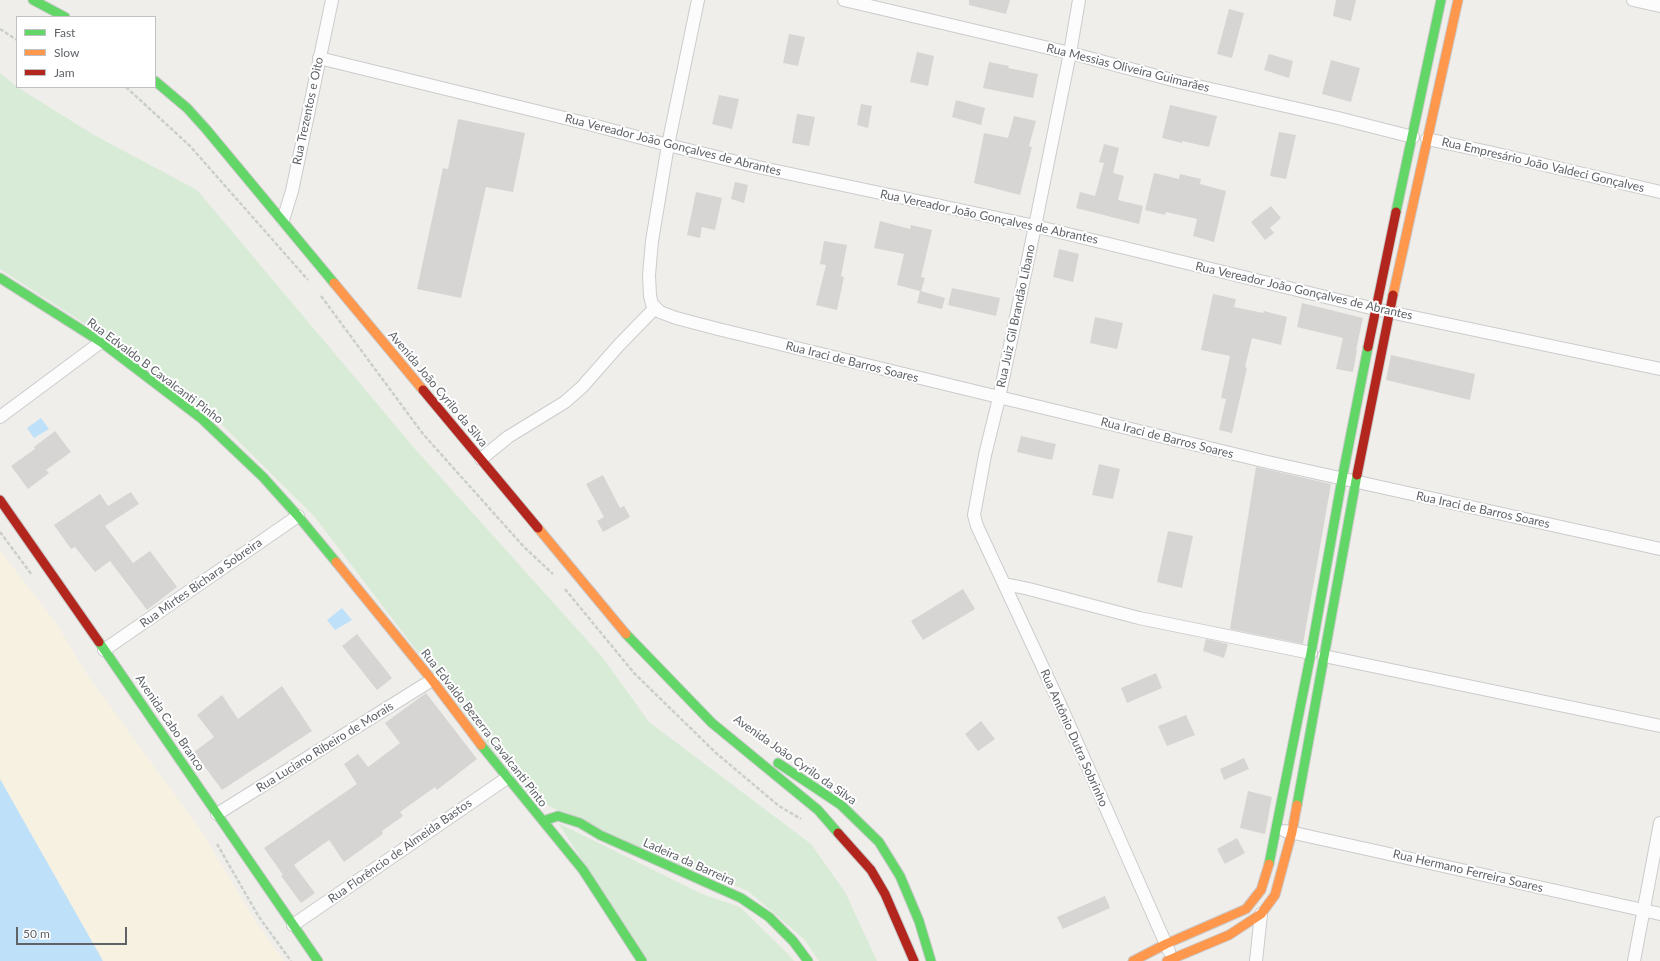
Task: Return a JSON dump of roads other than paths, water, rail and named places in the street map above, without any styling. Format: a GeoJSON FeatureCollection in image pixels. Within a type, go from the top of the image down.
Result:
{"type":"FeatureCollection","features":[{"type":"Feature","properties":{"kind":"main road"},"geometry":{"type":"LineString","coordinates":[[33,0],[63,16]]}},
{"type":"Feature","properties":{"kind":"main road"},"geometry":{"type":"LineString","coordinates":[[1134,961],[1166,944],[1246,909],[1261,890],[1267,874],[1311,653],[1342,479],[1375,309],[1413,137],[1440,0]]}},
{"type":"Feature","properties":{"kind":"main road"},"geometry":{"type":"LineString","coordinates":[[1171,960],[1229,935],[1261,914],[1275,895],[1292,832],[1356,482],[1389,312],[1458,0]]}},
{"type":"Feature","properties":{"kind":"main road","name":"Avenida João Cyrilo da Silva"},"geometry":{"type":"LineString","coordinates":[[156,82],[187,108],[206,128],[636,646],[703,712],[712,723],[813,806],[856,852],[870,870],[885,894],[914,961]]}},
{"type":"Feature","properties":{"kind":"main road","name":"Rua Edvaldo B Cavalcanti Pinho"},"geometry":{"type":"LineString","coordinates":[[0,278],[101,342],[202,419],[241,455],[298,516]]}},
{"type":"Feature","properties":{"kind":"main road","name":"Avenida Cabo Branco"},"geometry":{"type":"LineString","coordinates":[[0,500],[30,541],[318,961]]}},
{"type":"Feature","properties":{"kind":"main road","name":"Rua Edvaldo Bezerra Cavalcanti Pinto"},"geometry":{"type":"LineString","coordinates":[[298,516],[432,680],[507,778],[583,870],[642,961]]}},
{"type":"Feature","properties":{"kind":"main road","name":"Avenida João Cyrilo da Silva"},"geometry":{"type":"LineString","coordinates":[[703,712],[841,805],[879,842],[900,876],[919,921],[931,961]]}},
{"type":"Feature","properties":{"kind":"main road","name":"Ladeira da Barreira"},"geometry":{"type":"LineString","coordinates":[[543,821],[558,816],[580,823],[607,838],[741,898],[769,917],[793,941],[808,961]]}},
{"type":"Feature","properties":{"kind":"street","name":"Rua Trezentos e Oito"},"geometry":{"type":"LineString","coordinates":[[283,220],[292,191],[332,0]]}},
{"type":"Feature","properties":{"kind":"street"},"geometry":{"type":"LineString","coordinates":[[481,459],[508,437],[565,402],[582,387],[619,345],[655,308],[652,304],[650,296],[649,275],[652,241],[668,145],[698,0]]}},
{"type":"Feature","properties":{"kind":"street","name":"Rua Messias Oliveira Guimarães"},"geometry":{"type":"LineString","coordinates":[[844,0],[1070,53],[1180,82],[1338,118],[1413,137]]}},
{"type":"Feature","properties":{"kind":"street","name":"Rua Juiz Gil Brandão Líbano"},"geometry":{"type":"LineString","coordinates":[[974,515],[985,455],[999,398],[1035,226],[1070,53],[1079,0]]}},
{"type":"Feature","properties":{"kind":"street"},"geometry":{"type":"LineString","coordinates":[[1633,0],[1660,6]]}},
{"type":"Feature","properties":{"kind":"street","name":"Rua Vereador João Gonçalves de Abrantes"},"geometry":{"type":"LineString","coordinates":[[319,58],[766,169],[1035,226],[1375,309],[1660,369]]}},
{"type":"Feature","properties":{"kind":"street","name":"Rua Empresário João Valdeci Gonçalves"},"geometry":{"type":"LineString","coordinates":[[1427,139],[1660,192]]}},
{"type":"Feature","properties":{"kind":"street","name":"Rua Iraci de Barros Soares"},"geometry":{"type":"LineString","coordinates":[[655,308],[676,318],[999,398],[1342,479],[1660,549]]}},
{"type":"Feature","properties":{"kind":"street"},"geometry":{"type":"LineString","coordinates":[[0,417],[101,342]]}},
{"type":"Feature","properties":{"kind":"street","name":"Rua Antônio Dutra Sobrinho"},"geometry":{"type":"LineString","coordinates":[[974,515],[977,526],[1059,702],[1166,944],[1171,960]]}},
{"type":"Feature","properties":{"kind":"street","name":"Rua Mirtes Bichara Sobreira"},"geometry":{"type":"LineString","coordinates":[[104,650],[298,516]]}},
{"type":"Feature","properties":{"kind":"street"},"geometry":{"type":"LineString","coordinates":[[1005,584],[1139,618],[1311,653]]}},
{"type":"Feature","properties":{"kind":"street"},"geometry":{"type":"LineString","coordinates":[[1324,656],[1660,726]]}},
{"type":"Feature","properties":{"kind":"street","name":"Rua Luciano Ribeiro de Morais"},"geometry":{"type":"LineString","coordinates":[[217,814],[432,680]]}},
{"type":"Feature","properties":{"kind":"street","name":"Rua Florêncio de Almeida Bastos"},"geometry":{"type":"LineString","coordinates":[[293,925],[507,778]]}},
{"type":"Feature","properties":{"kind":"street"},"geometry":{"type":"LineString","coordinates":[[1634,961],[1660,823]]}},
{"type":"Feature","properties":{"kind":"street","name":"Rua Hermano Ferreira Soares"},"geometry":{"type":"LineString","coordinates":[[1276,829],[1660,914]]}},
{"type":"Feature","properties":{"kind":"street"},"geometry":{"type":"LineString","coordinates":[[1256,961],[1261,914]]}},
{"type":"Feature","properties":{"kind":"water"},"geometry":{"type":"Polygon","coordinates":[[[41,418],[49,429],[34,438],[27,428],[41,418]]]}},
{"type":"Feature","properties":{"kind":"water"},"geometry":{"type":"Polygon","coordinates":[[[342,608],[352,620],[335,630],[327,620],[342,608]]]}},
{"type":"Feature","properties":{"kind":"water"},"geometry":{"type":"Polygon","coordinates":[[[0,779],[103,961],[0,961],[0,779]]]}}]}
